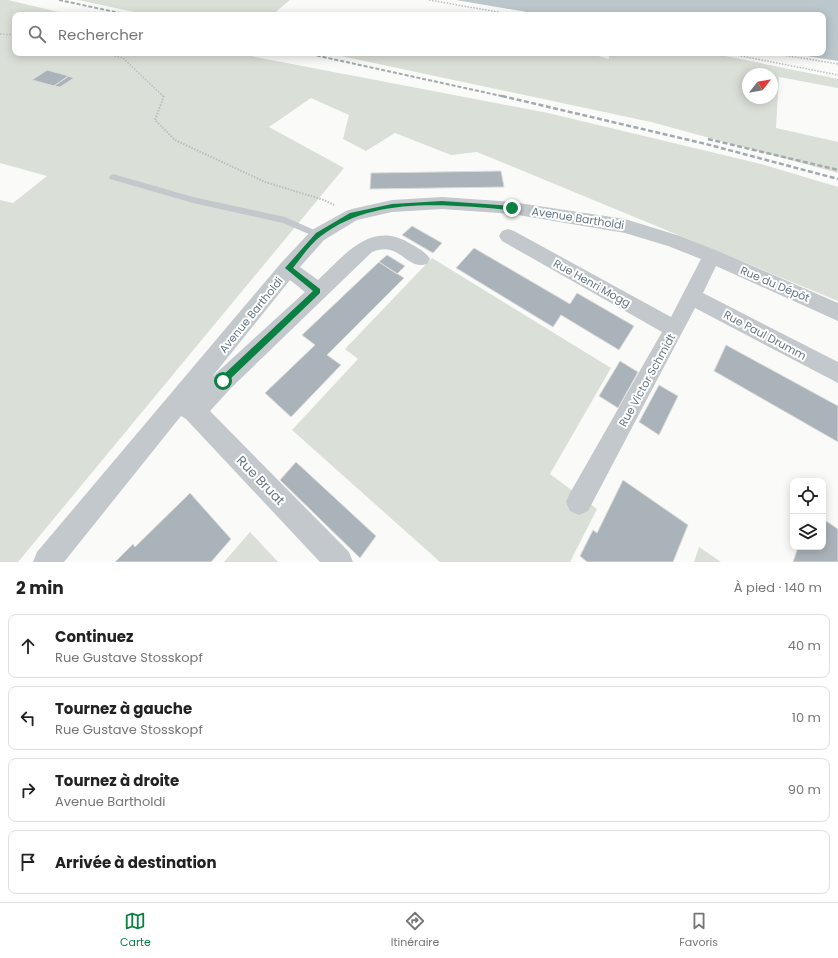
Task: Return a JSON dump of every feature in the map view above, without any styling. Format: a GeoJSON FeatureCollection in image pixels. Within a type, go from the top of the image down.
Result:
{"type":"FeatureCollection","features":[{"type":"Feature","properties":{"kind":"street","name":"Avenue Bartholdi"},"geometry":{"type":"LineString","coordinates":[[47,562],[186,406],[288,268],[318,235],[352,215],[392,206],[442,203],[512,208],[625,226],[674,241],[712,256]]}},
{"type":"Feature","properties":{"kind":"street","name":"Rue Henri Mogg"},"geometry":{"type":"LineString","coordinates":[[508,236],[675,330]]}},
{"type":"Feature","properties":{"kind":"street"},"geometry":{"type":"LineString","coordinates":[[186,406],[366,247],[378,241],[391,241],[421,259]]}},
{"type":"Feature","properties":{"kind":"street","name":"Rue Victor Schmidt"},"geometry":{"type":"LineString","coordinates":[[579,502],[675,330],[712,256]]}},
{"type":"Feature","properties":{"kind":"street","name":"Rue du Dépôt"},"geometry":{"type":"LineString","coordinates":[[712,256],[838,312]]}},
{"type":"Feature","properties":{"kind":"street"},"geometry":{"type":"LineString","coordinates":[[288,268],[317,291]]}},
{"type":"Feature","properties":{"kind":"street","name":"Rue Paul Drumm"},"geometry":{"type":"LineString","coordinates":[[692,297],[838,373]]}},
{"type":"Feature","properties":{"kind":"street","name":"Rue Bruat"},"geometry":{"type":"LineString","coordinates":[[186,406],[340,562]]}},
{"type":"Feature","properties":{"kind":"lane"},"geometry":{"type":"LineString","coordinates":[[113,177],[194,200],[285,220],[318,235]]}},
{"type":"Feature","properties":{"kind":"path"},"geometry":{"type":"LineString","coordinates":[[429,0],[498,12]]}},
{"type":"Feature","properties":{"kind":"path"},"geometry":{"type":"LineString","coordinates":[[0,34],[12,35]]}},
{"type":"Feature","properties":{"kind":"path"},"geometry":{"type":"LineString","coordinates":[[114,56],[122,58],[164,96],[155,120],[175,140],[265,182],[324,200],[352,215]]}},
{"type":"Feature","properties":{"kind":"path"},"geometry":{"type":"LineString","coordinates":[[741,56],[838,76]]}},
{"type":"Feature","properties":{"kind":"path"},"geometry":{"type":"LineString","coordinates":[[789,56],[838,64]]}},
{"type":"Feature","properties":{"kind":"shaded area"},"geometry":{"type":"Polygon","coordinates":[[[0,0],[8,0],[58,12],[12,12],[12,56],[251,56],[548,113],[761,164],[838,187],[838,301],[477,152],[451,155],[395,133],[366,151],[343,139],[349,115],[311,98],[269,127],[344,168],[18,562],[0,562],[0,200],[13,203],[47,176],[0,163],[0,0]]]}},
{"type":"Feature","properties":{"kind":"shaded area"},"geometry":{"type":"Polygon","coordinates":[[[78,0],[290,0],[276,12],[134,12],[78,0]]]}},
{"type":"Feature","properties":{"kind":"shaded area"},"geometry":{"type":"Polygon","coordinates":[[[456,0],[838,0],[838,61],[807,56],[826,56],[826,12],[526,12],[456,0]]]}},
{"type":"Feature","properties":{"kind":"shaded area"},"geometry":{"type":"Polygon","coordinates":[[[341,56],[598,56],[609,59],[609,56],[726,56],[838,79],[838,88],[779,77],[778,94],[778,68],[742,68],[742,104],[777,104],[776,128],[838,142],[838,173],[651,122],[341,56]]]}},
{"type":"Feature","properties":{"kind":"shaded area"},"geometry":{"type":"Polygon","coordinates":[[[432,258],[611,368],[550,474],[597,509],[570,562],[440,562],[292,430],[358,359],[345,349],[432,258]]]}},
{"type":"Feature","properties":{"kind":"shaded area"},"geometry":{"type":"Polygon","coordinates":[[[250,532],[278,562],[224,562],[250,532]]]}},
{"type":"Feature","properties":{"kind":"shaded area"},"geometry":{"type":"Polygon","coordinates":[[[699,547],[721,562],[694,562],[699,547]]]}},
{"type":"Feature","properties":{"kind":"building"},"geometry":{"type":"Polygon","coordinates":[[[47,70],[69,76],[54,86],[32,80],[47,70]]]}},
{"type":"Feature","properties":{"kind":"building"},"geometry":{"type":"Polygon","coordinates":[[[68,76],[74,78],[60,87],[54,86],[68,76]]]}},
{"type":"Feature","properties":{"kind":"building"},"geometry":{"type":"Polygon","coordinates":[[[501,171],[504,187],[370,189],[371,173],[501,171]]]}},
{"type":"Feature","properties":{"kind":"building"},"geometry":{"type":"Polygon","coordinates":[[[412,226],[442,243],[433,253],[402,235],[412,226]]]}},
{"type":"Feature","properties":{"kind":"building"},"geometry":{"type":"Polygon","coordinates":[[[474,248],[570,304],[577,293],[634,326],[619,350],[561,315],[553,327],[456,268],[474,248]]]}},
{"type":"Feature","properties":{"kind":"building"},"geometry":{"type":"Polygon","coordinates":[[[387,255],[405,266],[397,274],[379,262],[387,255]]]}},
{"type":"Feature","properties":{"kind":"building"},"geometry":{"type":"Polygon","coordinates":[[[379,262],[404,278],[327,355],[341,365],[291,417],[265,393],[315,345],[302,335],[379,262]]]}},
{"type":"Feature","properties":{"kind":"building"},"geometry":{"type":"Polygon","coordinates":[[[726,345],[838,406],[838,442],[714,371],[726,345]]]}},
{"type":"Feature","properties":{"kind":"building"},"geometry":{"type":"Polygon","coordinates":[[[620,361],[638,372],[618,408],[599,396],[620,361]]]}},
{"type":"Feature","properties":{"kind":"building"},"geometry":{"type":"Polygon","coordinates":[[[659,385],[678,396],[659,435],[639,422],[659,385]]]}},
{"type":"Feature","properties":{"kind":"building"},"geometry":{"type":"Polygon","coordinates":[[[296,462],[376,536],[360,558],[280,480],[296,462]]]}},
{"type":"Feature","properties":{"kind":"building"},"geometry":{"type":"Polygon","coordinates":[[[623,480],[688,525],[673,562],[587,562],[580,556],[593,530],[597,533],[623,480]]]}},
{"type":"Feature","properties":{"kind":"building"},"geometry":{"type":"Polygon","coordinates":[[[190,493],[231,539],[211,562],[115,562],[133,544],[135,547],[190,493]]]}},
{"type":"Feature","properties":{"kind":"building"},"geometry":{"type":"Polygon","coordinates":[[[826,521],[838,529],[838,562],[793,562],[797,550],[826,550],[826,521]]]}},
{"type":"Feature","properties":{"kind":"railway"},"geometry":{"type":"LineString","coordinates":[[59,0],[115,12]]}},
{"type":"Feature","properties":{"kind":"railway"},"geometry":{"type":"LineString","coordinates":[[319,56],[506,97]]}},
{"type":"Feature","properties":{"kind":"railway"},"geometry":{"type":"LineString","coordinates":[[502,96],[706,144],[838,179]]}},
{"type":"Feature","properties":{"kind":"railway"},"geometry":{"type":"LineString","coordinates":[[708,139],[838,170]]}},
{"type":"Feature","properties":{"kind":"route"},"geometry":{"type":"LineString","coordinates":[[223,381],[317,291],[288,268],[318,235],[352,215],[392,206],[442,203],[512,208]]}}]}
